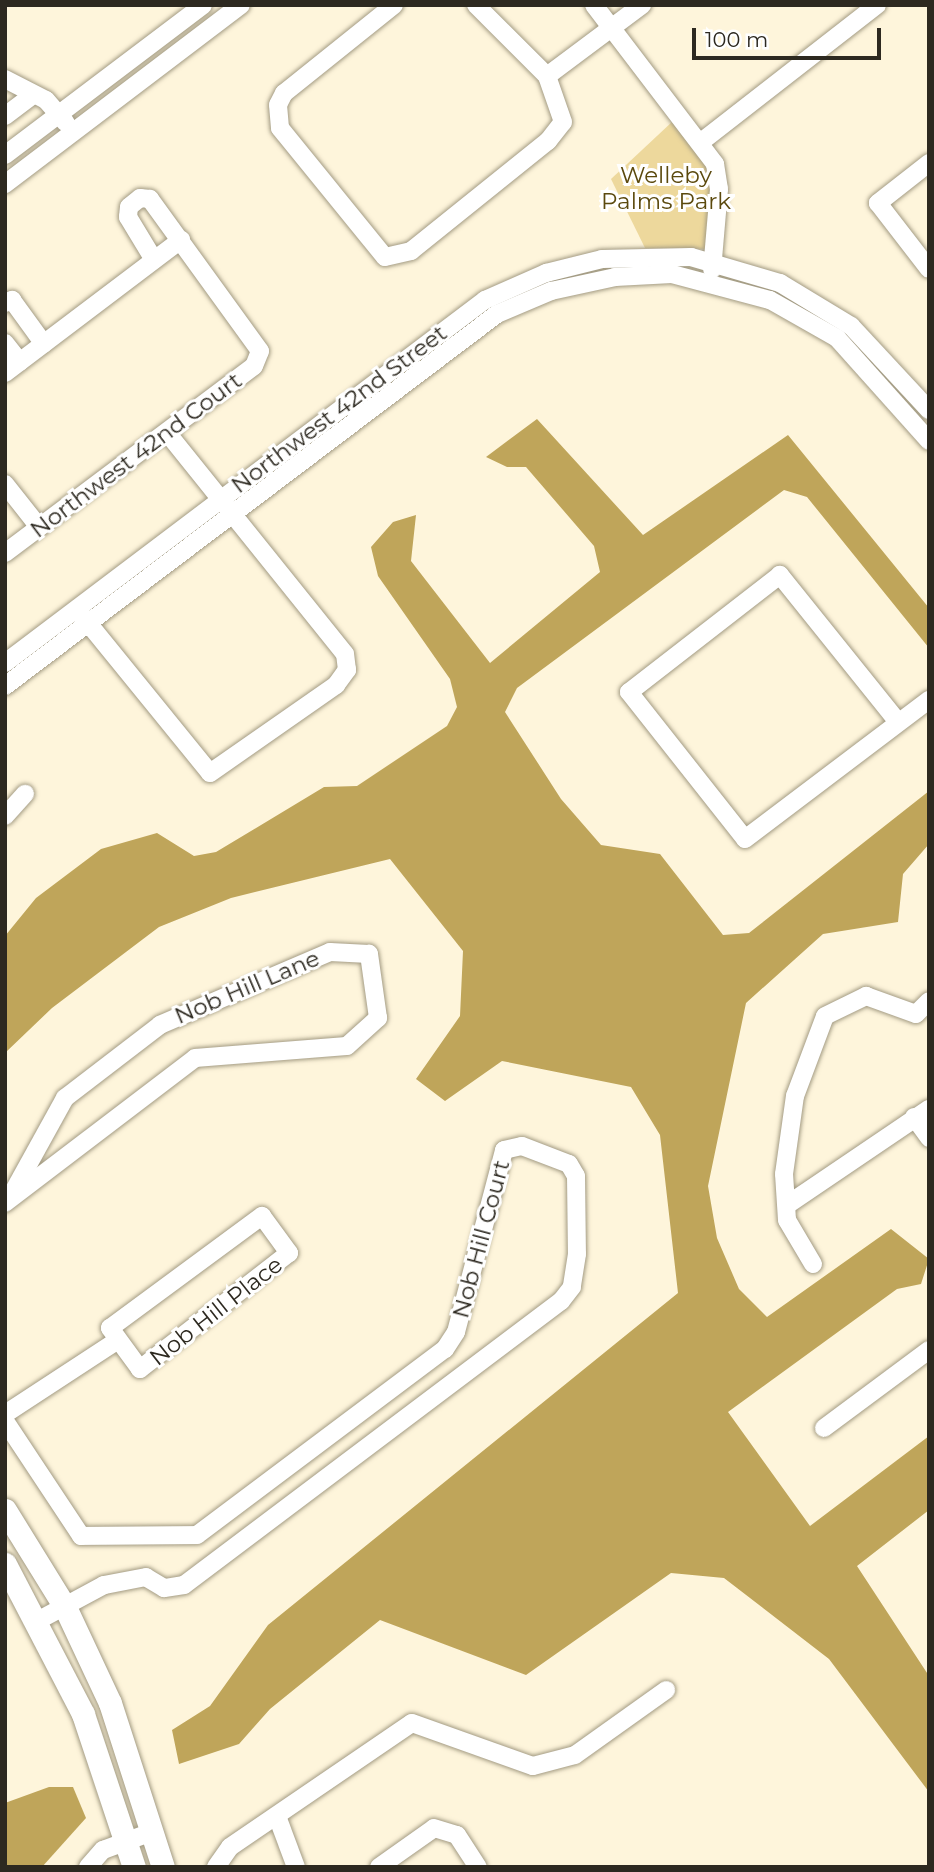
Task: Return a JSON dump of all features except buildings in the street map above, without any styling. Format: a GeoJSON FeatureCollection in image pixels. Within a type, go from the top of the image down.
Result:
{"type":"FeatureCollection","features":[{"type":"Feature","properties":{"kind":"main road"},"geometry":{"type":"LineString","coordinates":[[5,1510],[65,1607],[110,1703],[163,1867]]}},
{"type":"Feature","properties":{"kind":"main road"},"geometry":{"type":"LineString","coordinates":[[5,1564],[39,1620],[83,1714],[134,1867]]}},
{"type":"Feature","properties":{"kind":"street"},"geometry":{"type":"LineString","coordinates":[[5,155],[204,5]]}},
{"type":"Feature","properties":{"kind":"street"},"geometry":{"type":"LineString","coordinates":[[5,184],[241,5]]}},
{"type":"Feature","properties":{"kind":"street"},"geometry":{"type":"LineString","coordinates":[[394,5],[284,93],[278,105],[280,128],[385,257],[411,251],[548,141],[563,122],[547,76],[476,5]]}},
{"type":"Feature","properties":{"kind":"street"},"geometry":{"type":"LineString","coordinates":[[594,5],[701,142],[719,189],[710,281]]}},
{"type":"Feature","properties":{"kind":"street"},"geometry":{"type":"LineString","coordinates":[[547,76],[642,5]]}},
{"type":"Feature","properties":{"kind":"street"},"geometry":{"type":"LineString","coordinates":[[701,142],[877,5]]}},
{"type":"Feature","properties":{"kind":"street"},"geometry":{"type":"LineString","coordinates":[[5,79],[60,114],[74,132]]}},
{"type":"Feature","properties":{"kind":"street"},"geometry":{"type":"LineString","coordinates":[[5,116],[32,96]]}},
{"type":"Feature","properties":{"kind":"street"},"geometry":{"type":"LineString","coordinates":[[929,163],[878,203],[929,269]]}},
{"type":"Feature","properties":{"kind":"street"},"geometry":{"type":"LineString","coordinates":[[5,373],[44,344],[155,260],[181,240],[150,199],[129,207],[136,234],[155,260]]}},
{"type":"Feature","properties":{"kind":"street","name":"Northwest 42nd Court"},"geometry":{"type":"LineString","coordinates":[[5,553],[168,434],[254,366],[260,351],[181,240]]}},
{"type":"Feature","properties":{"kind":"street","name":"Northwest 42nd Street"},"geometry":{"type":"LineString","coordinates":[[5,686],[88,623],[224,506],[485,300],[546,273],[602,260],[713,261],[780,283],[851,326],[929,410]]}},
{"type":"Feature","properties":{"kind":"street","name":"Northwest 42nd Street"},"geometry":{"type":"LineString","coordinates":[[5,663],[76,608],[498,314],[551,291],[615,277],[710,281],[770,300],[836,338],[929,441]]}},
{"type":"Feature","properties":{"kind":"street"},"geometry":{"type":"LineString","coordinates":[[5,303],[12,300],[44,344]]}},
{"type":"Feature","properties":{"kind":"street"},"geometry":{"type":"LineString","coordinates":[[5,342],[20,362]]}},
{"type":"Feature","properties":{"kind":"street"},"geometry":{"type":"LineString","coordinates":[[76,608],[210,772],[336,685],[347,670],[345,654],[168,434]]}},
{"type":"Feature","properties":{"kind":"street"},"geometry":{"type":"LineString","coordinates":[[5,484],[39,527]]}},
{"type":"Feature","properties":{"kind":"street"},"geometry":{"type":"LineString","coordinates":[[898,722],[780,575],[629,692],[745,839],[929,699]]}},
{"type":"Feature","properties":{"kind":"street"},"geometry":{"type":"LineString","coordinates":[[5,816],[25,794]]}},
{"type":"Feature","properties":{"kind":"street","name":"Nob Hill Lane"},"geometry":{"type":"LineString","coordinates":[[330,952],[369,954],[378,1018],[347,1046],[195,1058],[8,1199],[65,1098],[160,1024],[330,952]]}},
{"type":"Feature","properties":{"kind":"street"},"geometry":{"type":"LineString","coordinates":[[813,1264],[787,1220],[790,1203],[784,1174],[795,1096],[825,1016],[866,996],[924,1013]]}},
{"type":"Feature","properties":{"kind":"street"},"geometry":{"type":"LineString","coordinates":[[790,1203],[921,1113],[929,1138]]}},
{"type":"Feature","properties":{"kind":"street","name":"Nob Hill Court"},"geometry":{"type":"LineString","coordinates":[[5,1421],[81,1536],[197,1535],[445,1349],[457,1332],[504,1150],[522,1146],[569,1164],[576,1176],[577,1254],[572,1287],[561,1301],[184,1585],[164,1588],[146,1577],[104,1585],[39,1620]]}},
{"type":"Feature","properties":{"kind":"street","name":"Nob Hill Place"},"geometry":{"type":"LineString","coordinates":[[262,1216],[289,1254],[140,1369],[115,1342],[110,1328],[262,1216]]}},
{"type":"Feature","properties":{"kind":"street","name":"Nob Hill Place"},"geometry":{"type":"LineString","coordinates":[[5,1414],[115,1342]]}},
{"type":"Feature","properties":{"kind":"street"},"geometry":{"type":"LineString","coordinates":[[824,1427],[929,1350]]}},
{"type":"Feature","properties":{"kind":"street"},"geometry":{"type":"LineString","coordinates":[[216,1867],[230,1847],[412,1723],[533,1766],[576,1755],[666,1690]]}},
{"type":"Feature","properties":{"kind":"street"},"geometry":{"type":"LineString","coordinates":[[277,1816],[296,1867]]}},
{"type":"Feature","properties":{"kind":"street"},"geometry":{"type":"LineString","coordinates":[[379,1867],[434,1828],[457,1835],[478,1867]]}},
{"type":"Feature","properties":{"kind":"street"},"geometry":{"type":"LineString","coordinates":[[88,1867],[103,1850],[152,1832]]}},
{"type":"Feature","properties":{"kind":"green space","name":"Welleby Palms Park"},"geometry":{"type":"Polygon","coordinates":[[[673,121],[705,157],[714,193],[711,249],[645,248],[611,179],[673,121]]]}},
{"type":"Feature","properties":{"kind":"shaded area"},"geometry":{"type":"Polygon","coordinates":[[[537,419],[643,535],[788,435],[929,608],[929,648],[807,497],[784,490],[517,688],[505,712],[561,799],[601,845],[660,854],[723,935],[749,933],[929,791],[929,844],[903,874],[898,922],[823,934],[746,1003],[708,1186],[717,1238],[739,1289],[767,1317],[891,1229],[929,1259],[921,1284],[897,1289],[728,1412],[810,1526],[929,1436],[929,1510],[857,1566],[929,1676],[929,1792],[829,1659],[724,1578],[671,1573],[526,1675],[380,1620],[270,1709],[239,1744],[179,1764],[172,1730],[210,1706],[268,1625],[678,1293],[660,1135],[631,1087],[502,1061],[445,1101],[416,1079],[460,1016],[463,951],[390,859],[231,898],[159,927],[52,1008],[5,1053],[5,936],[36,898],[101,849],[157,833],[194,856],[216,852],[324,787],[357,786],[447,726],[457,707],[450,679],[378,576],[371,547],[393,522],[416,515],[411,561],[490,663],[600,572],[594,546],[526,467],[507,467],[486,457],[537,419]]]}},
{"type":"Feature","properties":{"kind":"shaded area"},"geometry":{"type":"Polygon","coordinates":[[[49,1787],[73,1787],[86,1818],[42,1867],[5,1867],[5,1803],[49,1787]]]}}]}
